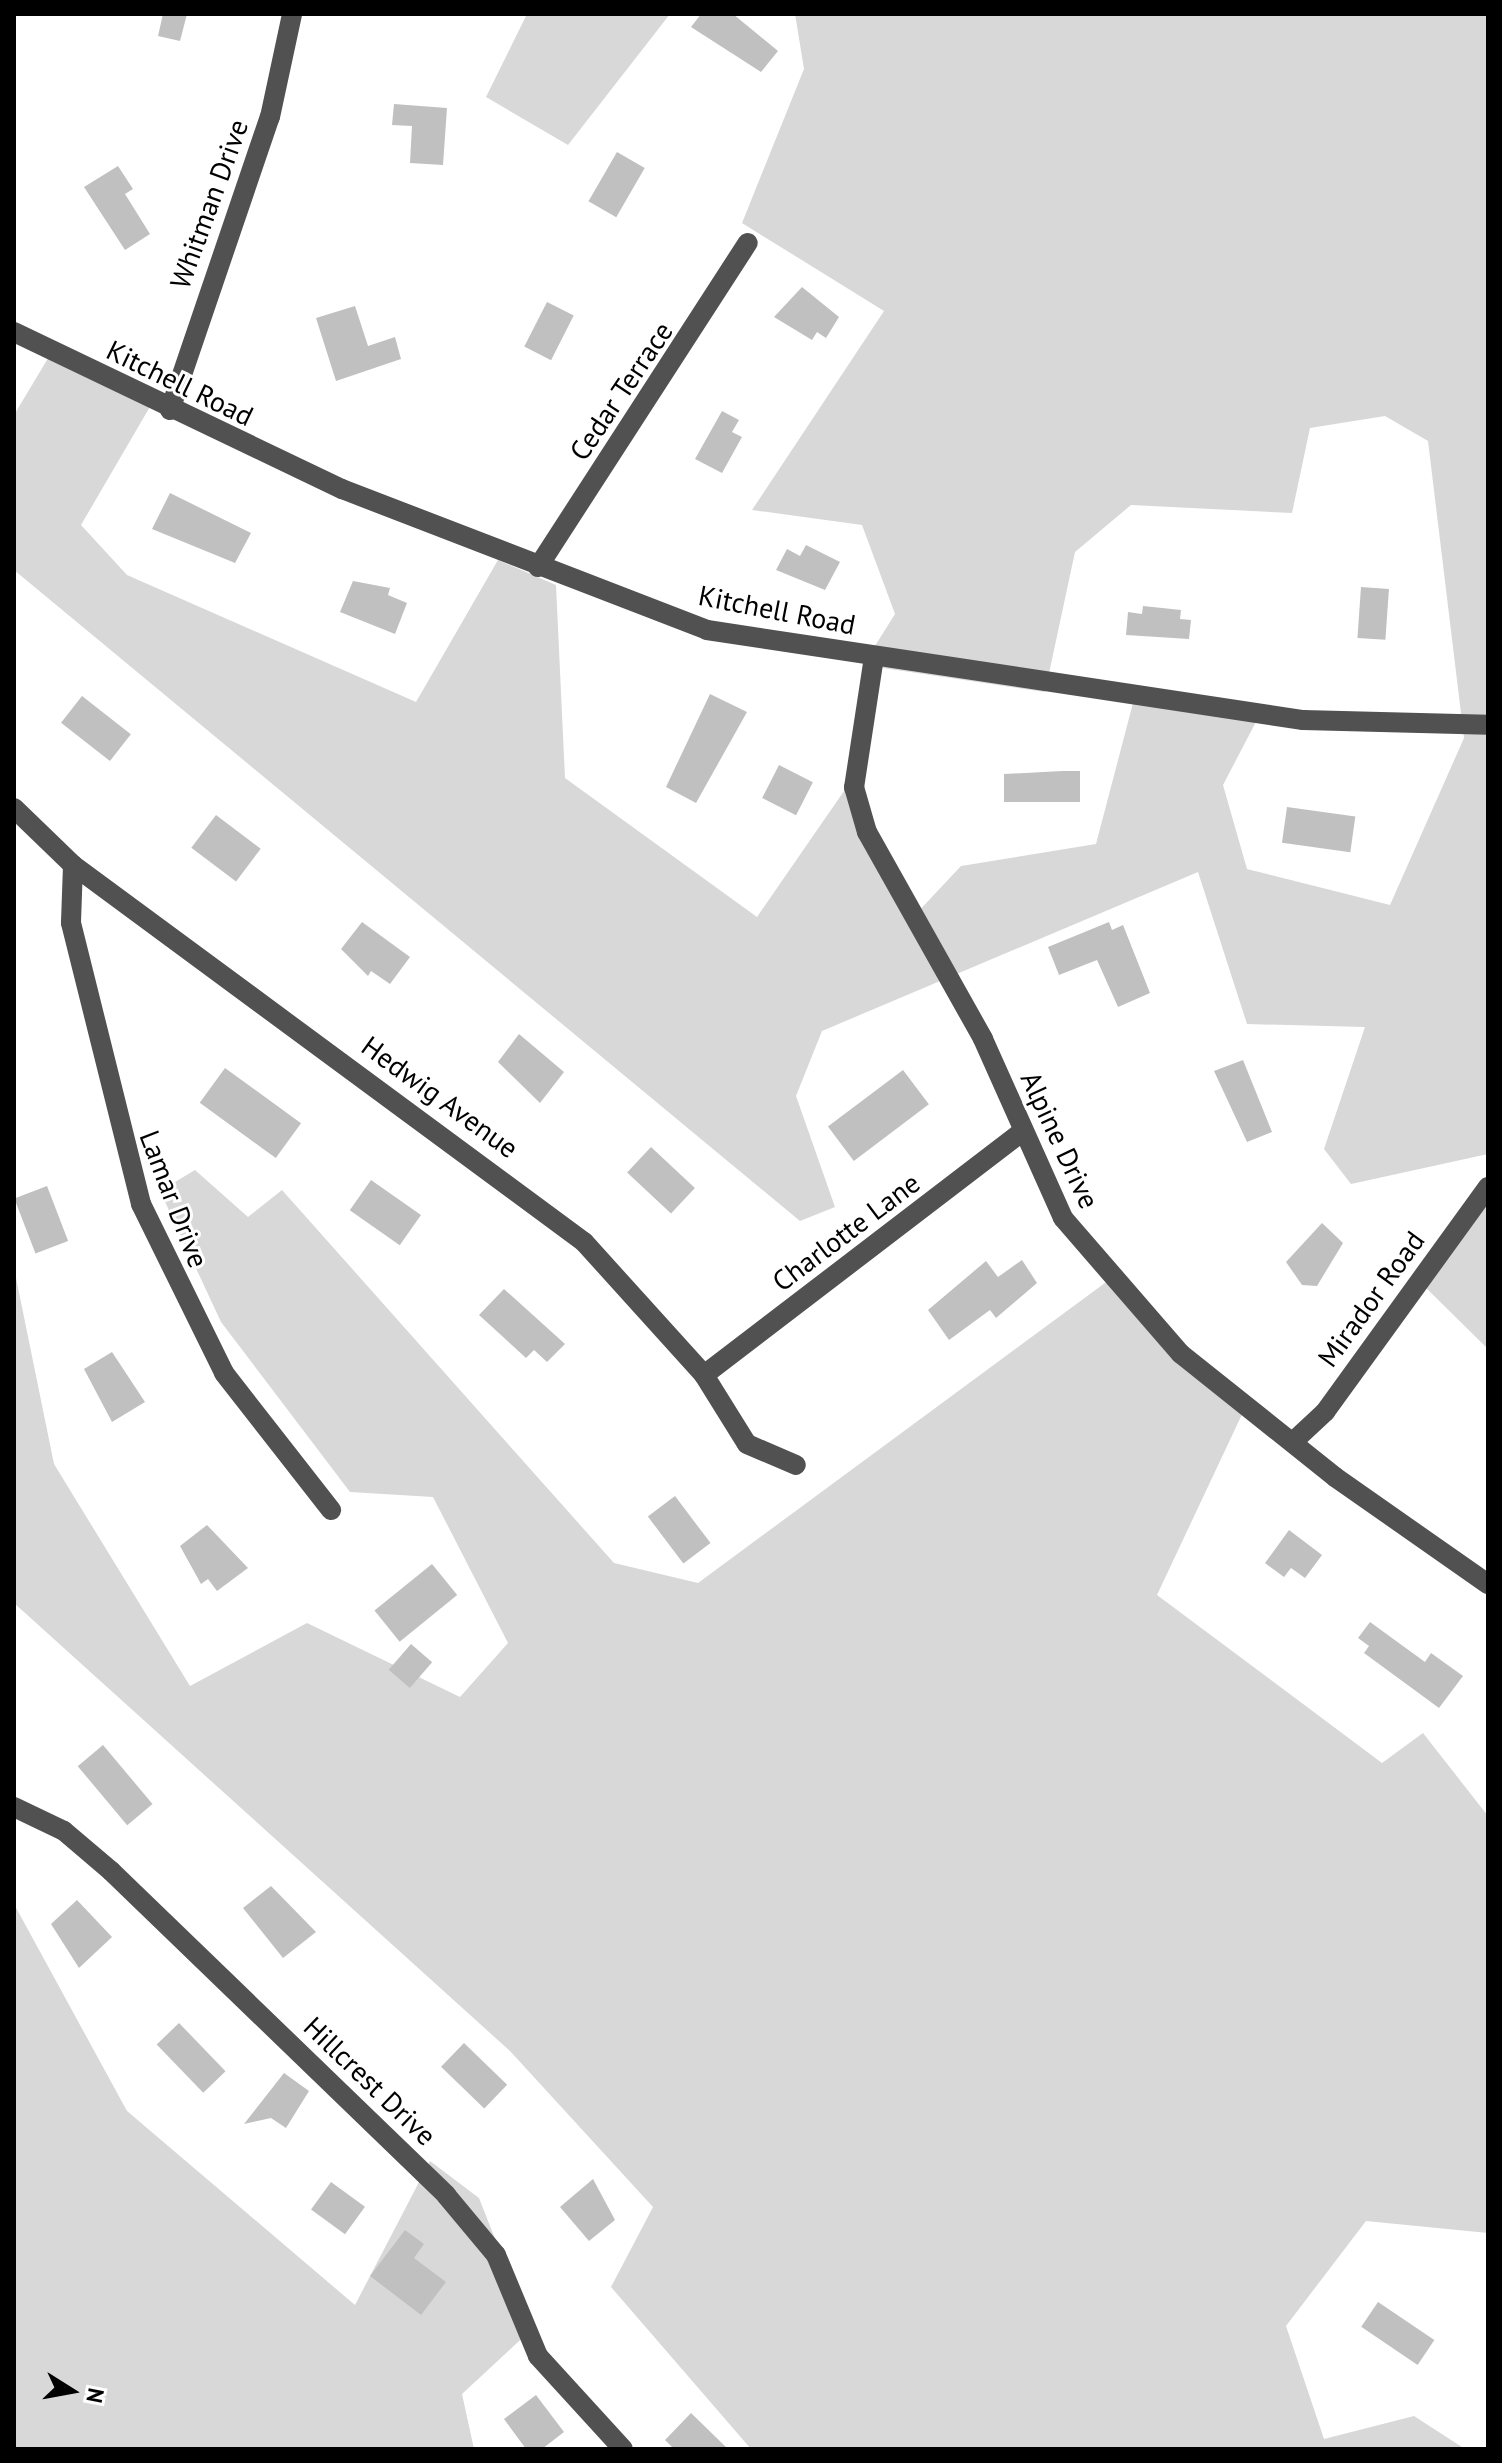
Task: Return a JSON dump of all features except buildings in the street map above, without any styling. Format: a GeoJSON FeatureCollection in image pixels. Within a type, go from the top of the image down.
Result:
{"type":"FeatureCollection","features":[{"type":"Feature","properties":{"kind":"street","name":"Whitman Drive"},"geometry":{"type":"LineString","coordinates":[[170,410],[270,117],[292,14]]}},
{"type":"Feature","properties":{"kind":"street","name":"Cedar Terrace"},"geometry":{"type":"LineString","coordinates":[[538,567],[748,243]]}},
{"type":"Feature","properties":{"kind":"street","name":"Kitchell Road"},"geometry":{"type":"LineString","coordinates":[[14,332],[170,410],[538,567],[707,630],[1303,720],[1488,725]]}},
{"type":"Feature","properties":{"kind":"street","name":"Alpine Drive"},"geometry":{"type":"LineString","coordinates":[[874,657],[854,787],[867,832],[983,1039],[1063,1218],[1101,1269],[1181,1354],[1296,1439],[1335,1477],[1488,1584]]}},
{"type":"Feature","properties":{"kind":"street","name":"Hedwig Avenue"},"geometry":{"type":"LineString","coordinates":[[14,808],[73,865],[501,1175],[584,1242],[704,1375],[747,1444],[796,1465]]}},
{"type":"Feature","properties":{"kind":"street","name":"Lamar Drive"},"geometry":{"type":"LineString","coordinates":[[73,865],[71,923],[141,1204],[224,1373],[331,1510]]}},
{"type":"Feature","properties":{"kind":"street","name":"Charlotte Lane"},"geometry":{"type":"LineString","coordinates":[[704,1375],[1022,1132]]}},
{"type":"Feature","properties":{"kind":"street","name":"Mirador Road"},"geometry":{"type":"LineString","coordinates":[[1296,1439],[1325,1412],[1488,1187]]}},
{"type":"Feature","properties":{"kind":"street","name":"Hillcrest Drive"},"geometry":{"type":"LineString","coordinates":[[14,1807],[64,1831],[111,1871],[446,2195],[496,2255],[538,2356],[623,2449]]}},
{"type":"Feature","properties":{"kind":"shaded area"},"geometry":{"type":"Polygon","coordinates":[[[527,14],[670,14],[568,145],[486,97],[527,14]]]}},
{"type":"Feature","properties":{"kind":"shaded area"},"geometry":{"type":"Polygon","coordinates":[[[795,14],[1488,14],[1488,1154],[1351,1184],[1324,1149],[1365,1027],[1247,1024],[1198,872],[822,1031],[796,1096],[835,1207],[800,1221],[14,570],[14,415],[50,355],[151,405],[81,525],[127,575],[416,702],[498,560],[556,585],[565,778],[757,917],[853,778],[915,915],[961,866],[1096,844],[1133,703],[1259,716],[1223,785],[1247,869],[1390,905],[1464,738],[1428,441],[1385,416],[1310,428],[1292,513],[1131,505],[1075,552],[1045,692],[863,665],[895,614],[862,525],[752,510],[884,311],[742,223],[804,69],[795,14]]]}},
{"type":"Feature","properties":{"kind":"shaded area"},"geometry":{"type":"Polygon","coordinates":[[[195,1170],[248,1217],[282,1190],[614,1563],[698,1583],[1109,1280],[1245,1408],[1157,1595],[1382,1763],[1423,1733],[1488,1816],[1488,2233],[1366,2221],[1286,2326],[1324,2439],[1414,2416],[1465,2449],[751,2449],[611,2287],[653,2207],[510,2051],[14,1603],[14,1268],[54,1464],[190,1686],[307,1623],[460,1697],[508,1643],[433,1497],[350,1492],[221,1322],[160,1191],[195,1170]]]}},
{"type":"Feature","properties":{"kind":"shaded area"},"geometry":{"type":"Polygon","coordinates":[[[1488,1196],[1488,1349],[1419,1281],[1488,1196]]]}},
{"type":"Feature","properties":{"kind":"shaded area"},"geometry":{"type":"Polygon","coordinates":[[[14,1904],[127,2111],[355,2305],[430,2161],[479,2198],[531,2330],[462,2394],[474,2449],[14,2449],[14,1904]]]}}]}
